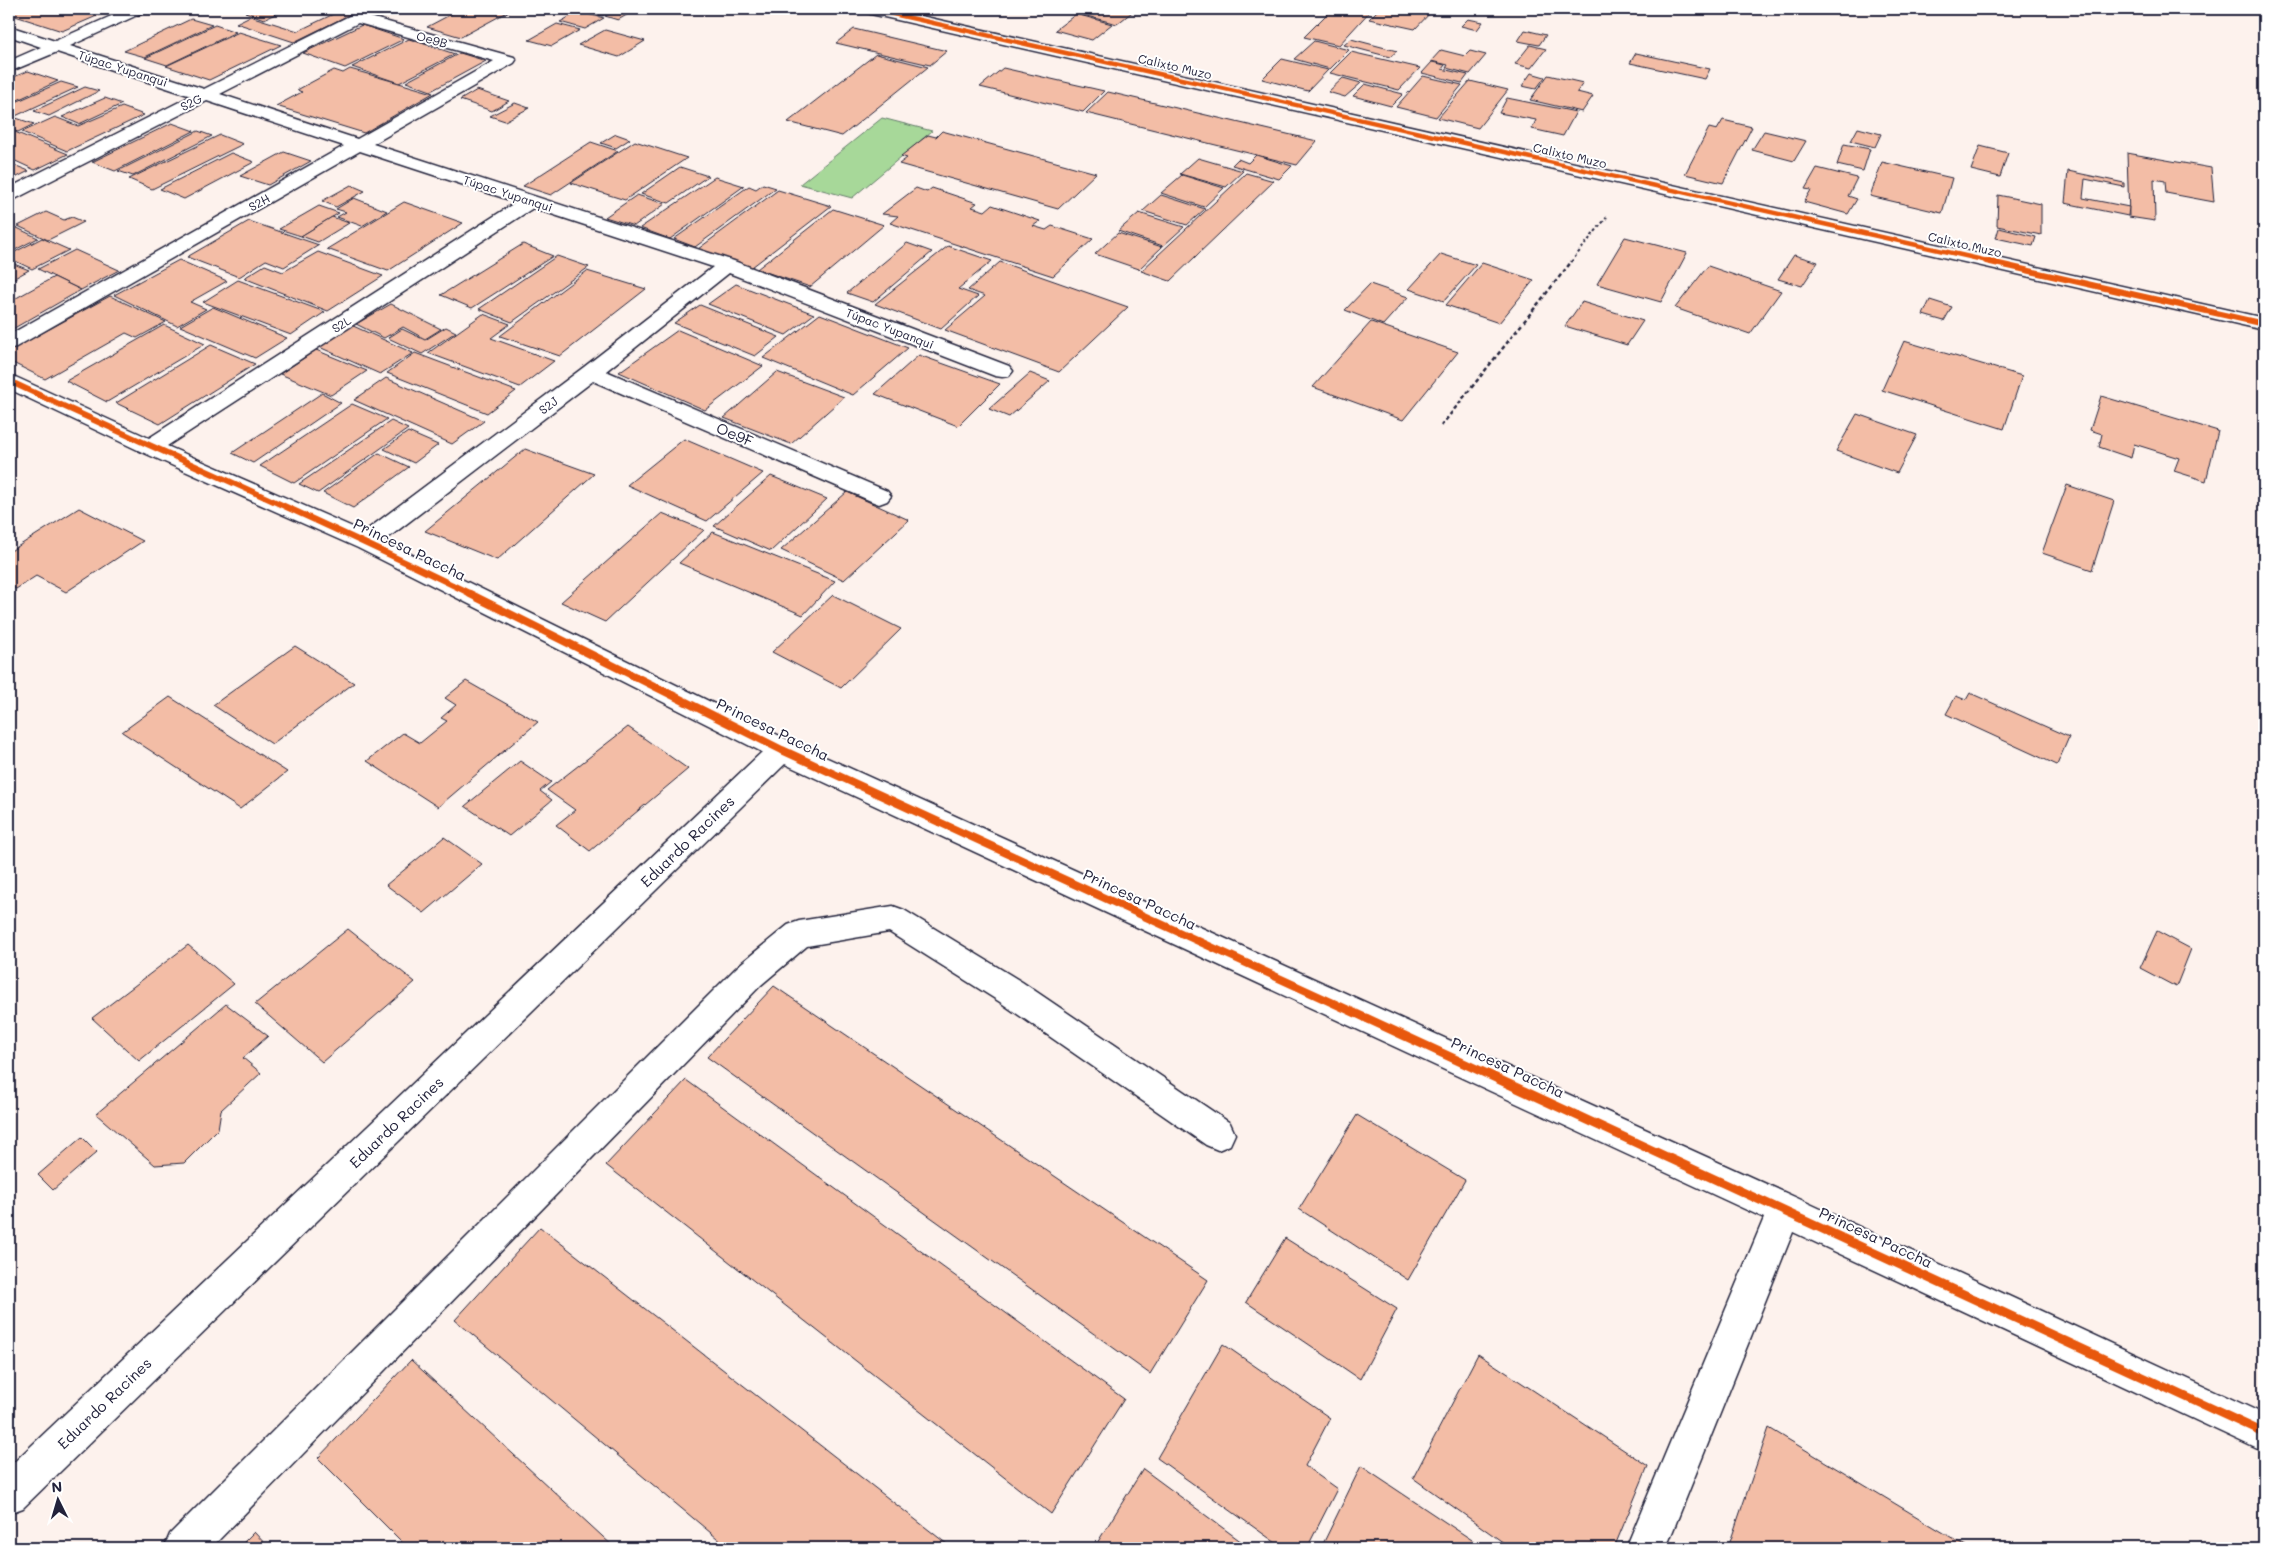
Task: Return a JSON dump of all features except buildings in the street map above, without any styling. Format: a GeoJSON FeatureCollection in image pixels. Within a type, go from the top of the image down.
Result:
{"type":"FeatureCollection","features":[{"type":"Feature","properties":{"kind":"street"},"geometry":{"type":"LineString","coordinates":[[9,67],[140,9]]}},
{"type":"Feature","properties":{"kind":"street","name":"S2G"},"geometry":{"type":"LineString","coordinates":[[9,195],[374,9]]}},
{"type":"Feature","properties":{"kind":"street","name":"Calixto Muzo"},"geometry":{"type":"LineString","coordinates":[[871,9],[2264,324]]}},
{"type":"Feature","properties":{"kind":"street","name":"Oe9B"},"geometry":{"type":"LineString","coordinates":[[356,18],[508,60]]}},
{"type":"Feature","properties":{"kind":"street","name":"Túpac Yupanqui"},"geometry":{"type":"LineString","coordinates":[[9,31],[727,265],[1002,371]]}},
{"type":"Feature","properties":{"kind":"street","name":"S2H"},"geometry":{"type":"LineString","coordinates":[[9,343],[508,60]]}},
{"type":"Feature","properties":{"kind":"street","name":"S2L"},"geometry":{"type":"LineString","coordinates":[[150,447],[531,201]]}},
{"type":"Feature","properties":{"kind":"street","name":"S2J"},"geometry":{"type":"LineString","coordinates":[[366,542],[591,372],[727,265]]}},
{"type":"Feature","properties":{"kind":"street","name":"Oe9F"},"geometry":{"type":"LineString","coordinates":[[591,372],[879,496]]}},
{"type":"Feature","properties":{"kind":"street","name":"Princesa Paccha"},"geometry":{"type":"LineString","coordinates":[[9,381],[150,447],[366,542],[782,750],[1785,1210],[2264,1433]]}},
{"type":"Feature","properties":{"kind":"street","name":"Eduardo Racines"},"geometry":{"type":"LineString","coordinates":[[9,1494],[782,750]]}},
{"type":"Feature","properties":{"kind":"street"},"geometry":{"type":"LineString","coordinates":[[184,1548],[750,975],[799,934],[893,919],[1011,992],[1218,1134]]}},
{"type":"Feature","properties":{"kind":"street"},"geometry":{"type":"LineString","coordinates":[[1646,1548],[1785,1210]]}},
{"type":"Feature","properties":{"kind":"path"},"geometry":{"type":"LineString","coordinates":[[1441,426],[1636,181]]}},
{"type":"Feature","properties":{"kind":"green space"},"geometry":{"type":"Polygon","coordinates":[[[882,118],[932,131],[852,198],[800,184],[882,118]]]}},
{"type":"Feature","properties":{"kind":"cycle path"},"geometry":{"type":"LineString","coordinates":[[871,9],[2264,324]]}},
{"type":"Feature","properties":{"kind":"cycle path"},"geometry":{"type":"LineString","coordinates":[[9,381],[150,447],[366,542],[782,750],[1785,1210],[2264,1433]]}}]}
